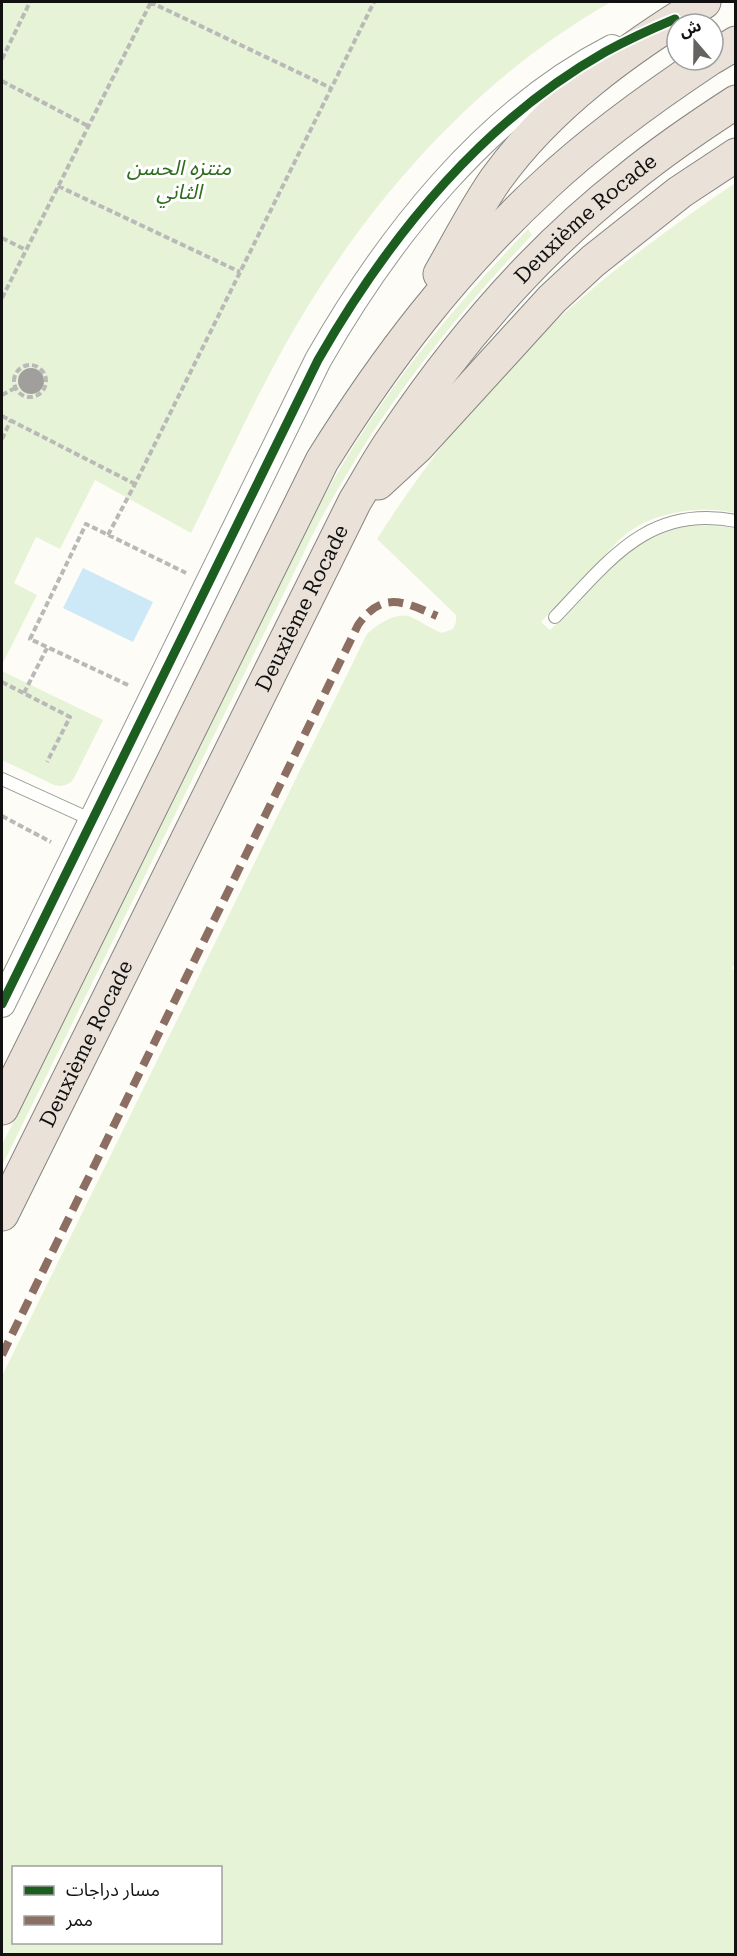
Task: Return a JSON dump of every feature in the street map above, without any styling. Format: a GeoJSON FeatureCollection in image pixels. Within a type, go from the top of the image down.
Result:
{"type":"FeatureCollection","features":[{"type":"Feature","properties":{"kind":"highway"},"geometry":{"type":"LineString","coordinates":[[687,12],[704,2]]}},
{"type":"Feature","properties":{"kind":"highway"},"geometry":{"type":"LineString","coordinates":[[401,343],[475,213],[496,179],[521,148],[548,119],[588,83],[665,26]]}},
{"type":"Feature","properties":{"kind":"highway"},"geometry":{"type":"LineString","coordinates":[[2,1108],[322,461],[360,401],[401,343],[446,287],[486,243],[546,184],[600,137],[690,72]]}},
{"type":"Feature","properties":{"kind":"highway","name":"Deuxième Rocade"},"geometry":{"type":"LineString","coordinates":[[2,1214],[355,501],[391,441],[475,328],[522,276],[573,226],[626,180],[682,137],[735,102]]}},
{"type":"Feature","properties":{"kind":"highway"},"geometry":{"type":"LineString","coordinates":[[355,501],[387,476],[417,447],[552,299],[663,205],[735,155]]}},
{"type":"Feature","properties":{"kind":"street"},"geometry":{"type":"LineString","coordinates":[[2,1004],[318,360],[355,298],[403,230],[472,153],[511,118],[541,94],[605,52],[665,24]]}},
{"type":"Feature","properties":{"kind":"lane"},"geometry":{"type":"LineString","coordinates":[[555,617],[616,554],[632,541],[653,529],[675,521],[698,517],[735,521]]}},
{"type":"Feature","properties":{"kind":"lane"},"geometry":{"type":"LineString","coordinates":[[2,779],[93,820]]}},
{"type":"Feature","properties":{"kind":"path"},"geometry":{"type":"LineString","coordinates":[[2,59],[30,2]]}},
{"type":"Feature","properties":{"kind":"path"},"geometry":{"type":"LineString","coordinates":[[2,298],[150,2],[331,88]]}},
{"type":"Feature","properties":{"kind":"path"},"geometry":{"type":"LineString","coordinates":[[108,535],[374,2]]}},
{"type":"Feature","properties":{"kind":"path"},"geometry":{"type":"LineString","coordinates":[[2,81],[88,126]]}},
{"type":"Feature","properties":{"kind":"path"},"geometry":{"type":"LineString","coordinates":[[58,186],[240,272]]}},
{"type":"Feature","properties":{"kind":"path"},"geometry":{"type":"LineString","coordinates":[[2,238],[26,250]]}},
{"type":"Feature","properties":{"kind":"path"},"geometry":{"type":"LineString","coordinates":[[30,364],[44,370],[47,378],[42,392],[27,397],[15,388],[16,372],[22,366],[30,364]]}},
{"type":"Feature","properties":{"kind":"path"},"geometry":{"type":"LineString","coordinates":[[2,395],[15,388]]}},
{"type":"Feature","properties":{"kind":"path"},"geometry":{"type":"LineString","coordinates":[[2,416],[135,484]]}},
{"type":"Feature","properties":{"kind":"path"},"geometry":{"type":"LineString","coordinates":[[2,439],[11,420]]}},
{"type":"Feature","properties":{"kind":"path"},"geometry":{"type":"LineString","coordinates":[[153,697],[30,639],[86,524],[208,584]]}},
{"type":"Feature","properties":{"kind":"path"},"geometry":{"type":"LineString","coordinates":[[24,693],[47,648]]}},
{"type":"Feature","properties":{"kind":"path"},"geometry":{"type":"LineString","coordinates":[[2,682],[70,717],[46,762]]}},
{"type":"Feature","properties":{"kind":"path"},"geometry":{"type":"LineString","coordinates":[[2,816],[75,854]]}},
{"type":"Feature","properties":{"kind":"green space","name":"منتزه الحسن الثاني"},"geometry":{"type":"Polygon","coordinates":[[[2,2],[611,2],[559,34],[510,71],[464,112],[420,157],[380,204],[309,305],[278,358],[191,533],[95,480],[60,549],[36,537],[14,583],[37,595],[3,663],[2,662],[2,2]]]}},
{"type":"Feature","properties":{"kind":"green space"},"geometry":{"type":"Polygon","coordinates":[[[735,183],[735,513],[707,510],[677,512],[636,527],[618,541],[541,622],[550,630],[627,551],[648,537],[684,527],[735,528],[736,963],[732,968],[736,971],[735,1954],[2,1954],[2,1376],[367,634],[382,623],[399,616],[411,617],[442,633],[453,629],[456,615],[377,539],[433,458],[496,381],[564,313],[660,236],[735,183]]]}},
{"type":"Feature","properties":{"kind":"green space"},"geometry":{"type":"Polygon","coordinates":[[[528,229],[532,235],[458,318],[402,389],[364,446],[317,526],[2,1166],[2,1145],[311,519],[356,442],[408,367],[466,296],[528,229]]]}},
{"type":"Feature","properties":{"kind":"green space"},"geometry":{"type":"Polygon","coordinates":[[[2,671],[103,720],[73,780],[68,784],[54,785],[2,760],[2,671]]]}},
{"type":"Feature","properties":{"kind":"water"},"geometry":{"type":"Polygon","coordinates":[[[83,568],[153,602],[133,642],[63,608],[83,568]]]}},
{"type":"Feature","properties":{"kind":"building"},"geometry":{"type":"Polygon","coordinates":[[[31,368],[40,372],[44,381],[40,390],[31,394],[22,390],[18,381],[22,372],[31,368]]]}},
{"type":"Feature","properties":{"kind":"marked path"},"geometry":{"type":"LineString","coordinates":[[2,1355],[358,625],[367,614],[385,603],[404,603],[437,616]]}},
{"type":"Feature","properties":{"kind":"cycle path"},"geometry":{"type":"LineString","coordinates":[[2,1004],[318,360],[375,270],[441,187],[478,148],[517,113],[560,81],[605,52],[665,23]]}}]}
